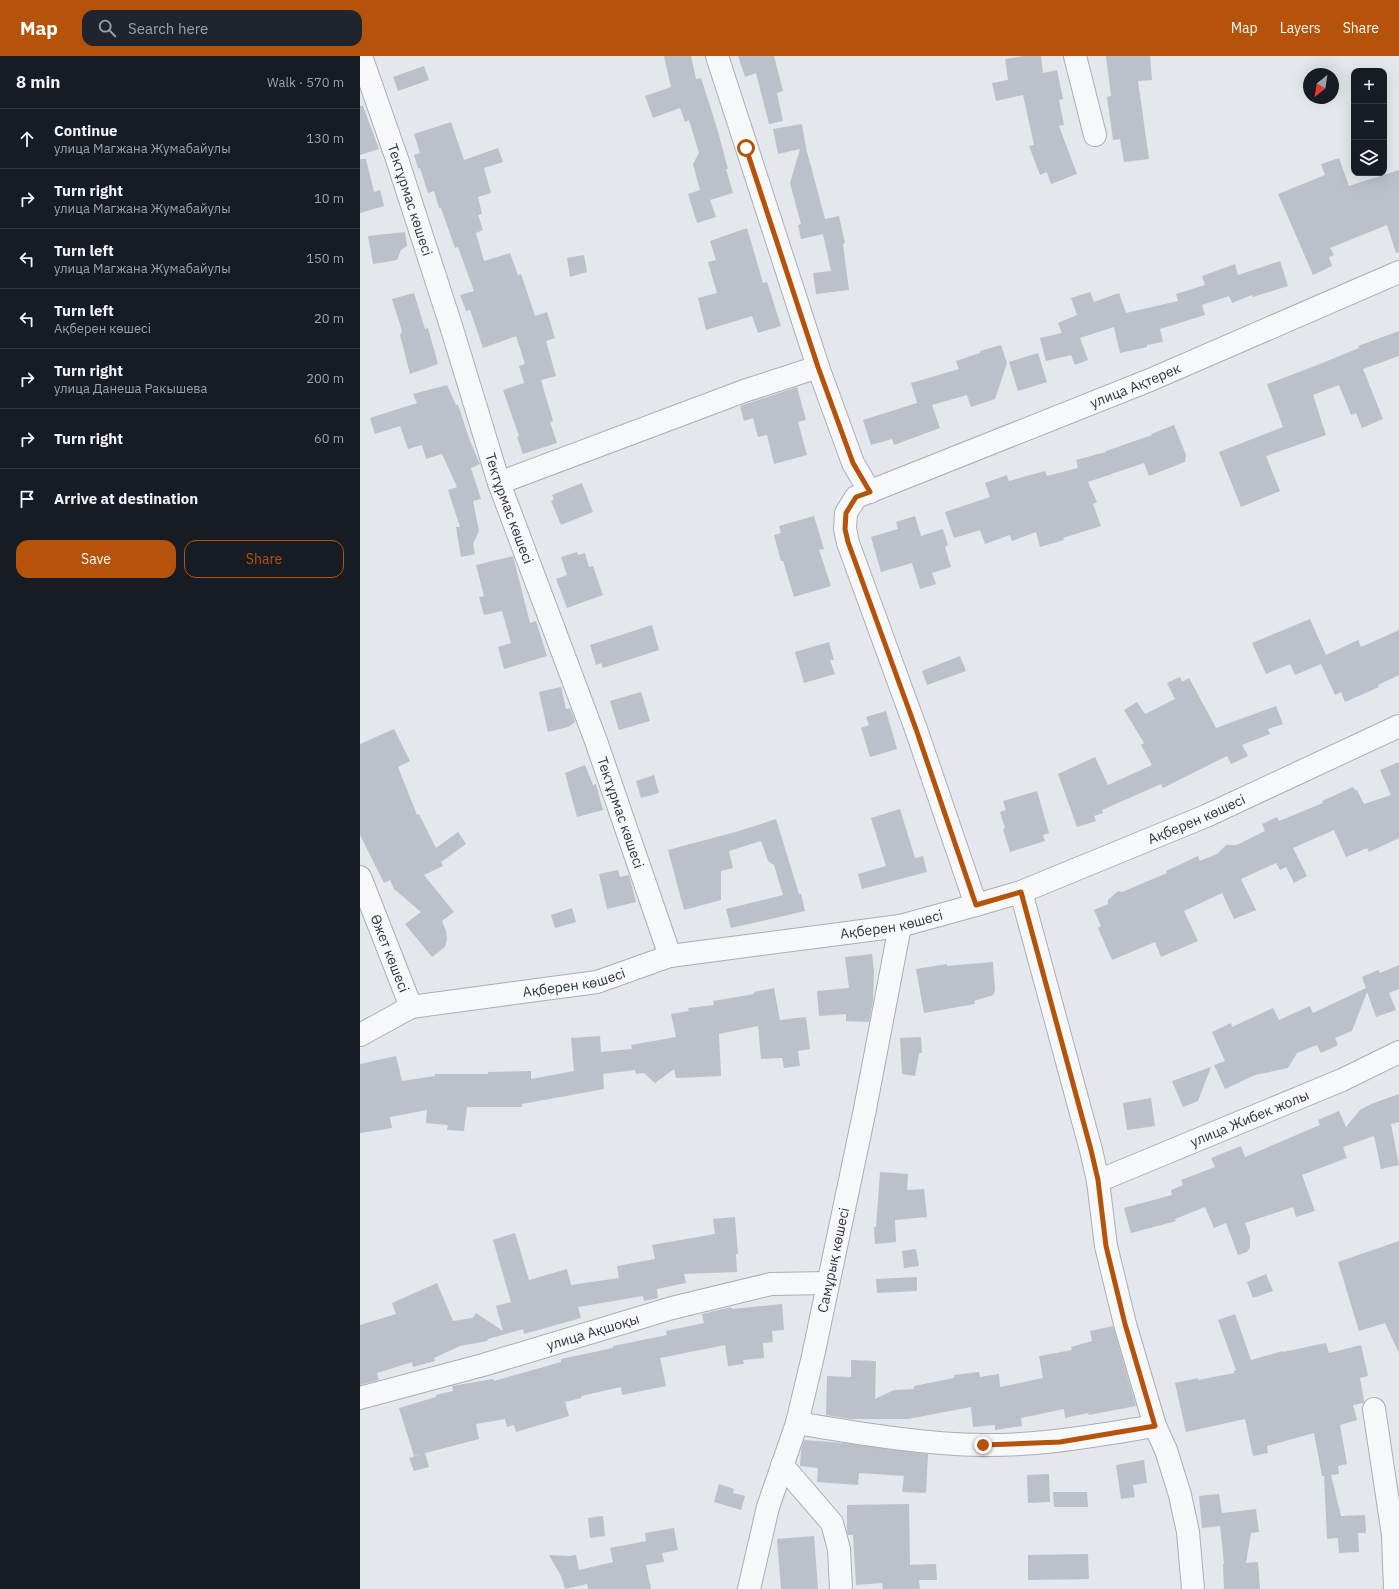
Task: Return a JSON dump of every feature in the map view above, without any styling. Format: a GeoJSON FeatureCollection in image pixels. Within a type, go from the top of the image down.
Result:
{"type":"FeatureCollection","features":[{"type":"Feature","properties":{"kind":"street","name":"Тектұрмас көшесі"},"geometry":{"type":"LineString","coordinates":[[361,56],[397,159],[452,329],[499,483],[596,741],[670,956]]}},
{"type":"Feature","properties":{"kind":"street"},"geometry":{"type":"LineString","coordinates":[[717,56],[818,367],[853,463],[870,492]]}},
{"type":"Feature","properties":{"kind":"street"},"geometry":{"type":"LineString","coordinates":[[1076,56],[1095,135]]}},
{"type":"Feature","properties":{"kind":"street","name":"улица Ақтерек"},"geometry":{"type":"LineString","coordinates":[[976,905],[919,738],[848,542],[845,529],[846,513],[856,497],[1150,380],[1399,272]]}},
{"type":"Feature","properties":{"kind":"street"},"geometry":{"type":"LineString","coordinates":[[499,483],[744,391],[818,367]]}},
{"type":"Feature","properties":{"kind":"street","name":"Ақберен көшесі"},"geometry":{"type":"LineString","coordinates":[[360,1035],[411,1007],[597,982],[670,956],[900,926],[1021,892],[1206,816],[1399,726]]}},
{"type":"Feature","properties":{"kind":"street","name":"Өжет көшесі"},"geometry":{"type":"LineString","coordinates":[[360,877],[411,1007]]}},
{"type":"Feature","properties":{"kind":"street"},"geometry":{"type":"LineString","coordinates":[[1021,892],[1068,1061],[1098,1180],[1106,1246],[1127,1331],[1155,1426],[1166,1450],[1180,1495],[1188,1532],[1193,1589]]}},
{"type":"Feature","properties":{"kind":"street","name":"Самұрық көшесі"},"geometry":{"type":"LineString","coordinates":[[749,1589],[768,1507],[797,1423],[813,1356],[865,1109],[900,926]]}},
{"type":"Feature","properties":{"kind":"street","name":"улица Жибек жолы"},"geometry":{"type":"LineString","coordinates":[[1098,1180],[1342,1080],[1399,1052]]}},
{"type":"Feature","properties":{"kind":"street","name":"улица Ақшоқы"},"geometry":{"type":"LineString","coordinates":[[360,1398],[483,1365],[672,1308],[771,1284],[828,1283]]}},
{"type":"Feature","properties":{"kind":"street"},"geometry":{"type":"LineString","coordinates":[[1374,1409],[1396,1533],[1395,1589]]}},
{"type":"Feature","properties":{"kind":"street"},"geometry":{"type":"LineString","coordinates":[[797,1423],[897,1440],[983,1445],[1060,1442],[1155,1426]]}},
{"type":"Feature","properties":{"kind":"street"},"geometry":{"type":"LineString","coordinates":[[782,1465],[832,1523],[839,1549],[841,1589]]}},
{"type":"Feature","properties":{"kind":"building"},"geometry":{"type":"Polygon","coordinates":[[[664,56],[691,56],[696,79],[701,78],[717,128],[733,193],[710,200],[716,217],[697,223],[688,194],[700,190],[693,164],[699,153],[689,120],[685,122],[680,108],[653,118],[645,96],[671,87],[664,56]]]}},
{"type":"Feature","properties":{"kind":"building"},"geometry":{"type":"Polygon","coordinates":[[[738,56],[774,56],[783,91],[777,93],[783,121],[769,124],[756,73],[745,77],[738,56]]]}},
{"type":"Feature","properties":{"kind":"building"},"geometry":{"type":"Polygon","coordinates":[[[1024,56],[1041,56],[1043,73],[1057,70],[1063,99],[1059,100],[1064,125],[1059,126],[1077,174],[1051,184],[1047,172],[1040,175],[1029,146],[1034,145],[1023,95],[996,101],[992,83],[1008,80],[1005,59],[1024,56]]]}},
{"type":"Feature","properties":{"kind":"building"},"geometry":{"type":"Polygon","coordinates":[[[1106,56],[1150,56],[1152,80],[1138,81],[1149,159],[1124,162],[1120,139],[1113,140],[1107,97],[1111,96],[1106,56]]]}},
{"type":"Feature","properties":{"kind":"building"},"geometry":{"type":"Polygon","coordinates":[[[424,66],[429,80],[398,91],[393,77],[424,66]]]}},
{"type":"Feature","properties":{"kind":"building"},"geometry":{"type":"Polygon","coordinates":[[[360,106],[363,106],[379,149],[360,155],[360,106]]]}},
{"type":"Feature","properties":{"kind":"building"},"geometry":{"type":"Polygon","coordinates":[[[451,122],[464,160],[498,148],[503,162],[484,168],[491,193],[478,197],[482,214],[478,215],[483,230],[476,233],[484,261],[510,253],[518,275],[521,274],[535,316],[547,312],[555,338],[546,341],[556,376],[541,380],[553,421],[550,422],[557,443],[523,454],[517,437],[519,436],[503,390],[524,383],[519,366],[525,364],[516,336],[483,348],[470,310],[466,311],[460,295],[474,291],[458,247],[455,248],[441,208],[439,208],[434,191],[428,193],[414,155],[420,153],[414,134],[451,122]]]}},
{"type":"Feature","properties":{"kind":"building"},"geometry":{"type":"Polygon","coordinates":[[[802,124],[806,148],[825,219],[839,216],[845,243],[843,244],[849,290],[816,294],[813,273],[831,271],[823,234],[801,239],[798,225],[801,224],[790,183],[800,149],[778,154],[773,129],[802,124]]]}},
{"type":"Feature","properties":{"kind":"building"},"geometry":{"type":"Polygon","coordinates":[[[1339,158],[1349,186],[1380,176],[1387,176],[1387,174],[1399,170],[1399,252],[1396,253],[1387,225],[1330,248],[1334,255],[1329,257],[1332,266],[1313,275],[1278,194],[1325,175],[1321,164],[1339,158]]]}},
{"type":"Feature","properties":{"kind":"building"},"geometry":{"type":"Polygon","coordinates":[[[360,159],[366,159],[374,192],[380,190],[384,206],[360,213],[360,159]]]}},
{"type":"Feature","properties":{"kind":"building"},"geometry":{"type":"Polygon","coordinates":[[[747,228],[763,283],[767,282],[781,326],[758,333],[752,316],[706,330],[698,298],[717,293],[708,262],[716,260],[710,241],[747,228]]]}},
{"type":"Feature","properties":{"kind":"building"},"geometry":{"type":"Polygon","coordinates":[[[405,232],[407,246],[401,250],[397,260],[373,264],[368,236],[405,232]]]}},
{"type":"Feature","properties":{"kind":"building"},"geometry":{"type":"Polygon","coordinates":[[[584,255],[587,272],[570,277],[567,258],[584,255]]]}},
{"type":"Feature","properties":{"kind":"building"},"geometry":{"type":"Polygon","coordinates":[[[1280,261],[1288,286],[1253,297],[1252,295],[1232,303],[1229,296],[1202,305],[1205,315],[1160,329],[1163,342],[1120,353],[1114,327],[1080,338],[1088,360],[1075,365],[1071,355],[1046,361],[1040,338],[1062,333],[1058,323],[1077,315],[1071,298],[1090,292],[1094,302],[1119,293],[1126,313],[1178,301],[1176,294],[1205,285],[1202,276],[1235,264],[1238,275],[1280,261]]]}},
{"type":"Feature","properties":{"kind":"building"},"geometry":{"type":"Polygon","coordinates":[[[414,293],[425,329],[428,328],[438,364],[410,374],[400,335],[402,331],[392,299],[414,293]]]}},
{"type":"Feature","properties":{"kind":"building"},"geometry":{"type":"Polygon","coordinates":[[[1399,331],[1399,356],[1363,369],[1383,419],[1362,428],[1356,413],[1351,415],[1339,385],[1313,395],[1326,435],[1266,456],[1280,491],[1241,507],[1219,452],[1283,427],[1267,384],[1359,348],[1358,346],[1399,331]]]}},
{"type":"Feature","properties":{"kind":"building"},"geometry":{"type":"Polygon","coordinates":[[[1001,345],[1007,363],[995,399],[971,407],[967,395],[932,405],[940,428],[894,445],[892,439],[871,445],[863,420],[917,403],[911,383],[959,369],[956,361],[980,353],[980,351],[1001,345]]]}},
{"type":"Feature","properties":{"kind":"building"},"geometry":{"type":"Polygon","coordinates":[[[1038,353],[1047,382],[1018,391],[1009,362],[1038,353]]]}},
{"type":"Feature","properties":{"kind":"building"},"geometry":{"type":"Polygon","coordinates":[[[447,385],[456,405],[458,405],[470,441],[480,464],[471,468],[481,499],[473,501],[479,531],[473,544],[475,554],[461,557],[456,527],[460,527],[448,490],[457,487],[442,454],[426,459],[422,445],[408,449],[400,426],[375,434],[370,418],[417,403],[413,394],[447,385]]]}},
{"type":"Feature","properties":{"kind":"building"},"geometry":{"type":"Polygon","coordinates":[[[797,387],[806,420],[798,422],[807,455],[774,464],[767,435],[758,437],[753,418],[744,421],[740,406],[797,387]]]}},
{"type":"Feature","properties":{"kind":"building"},"geometry":{"type":"Polygon","coordinates":[[[1174,425],[1186,455],[1185,462],[1149,476],[1144,463],[1088,482],[1097,502],[1093,504],[1101,526],[1040,547],[1036,532],[1012,541],[1010,535],[985,544],[980,530],[954,538],[945,512],[990,497],[985,483],[1007,475],[1009,481],[1045,471],[1047,476],[1078,468],[1076,460],[1106,452],[1174,425]]]}},
{"type":"Feature","properties":{"kind":"building"},"geometry":{"type":"Polygon","coordinates":[[[582,483],[593,512],[561,525],[551,501],[554,499],[552,495],[582,483]]]}},
{"type":"Feature","properties":{"kind":"building"},"geometry":{"type":"Polygon","coordinates":[[[814,516],[824,549],[819,550],[831,586],[794,597],[783,561],[781,561],[774,535],[781,533],[779,526],[814,516]]]}},
{"type":"Feature","properties":{"kind":"building"},"geometry":{"type":"Polygon","coordinates":[[[915,516],[921,536],[943,529],[948,545],[945,547],[951,567],[932,573],[936,584],[920,589],[912,563],[881,572],[871,537],[898,529],[896,522],[915,516]]]}},
{"type":"Feature","properties":{"kind":"building"},"geometry":{"type":"Polygon","coordinates":[[[577,552],[578,555],[585,553],[589,567],[593,566],[603,595],[567,608],[556,579],[567,575],[561,557],[577,552]]]}},
{"type":"Feature","properties":{"kind":"building"},"geometry":{"type":"Polygon","coordinates":[[[513,556],[530,623],[536,621],[547,656],[504,669],[498,647],[511,643],[502,611],[484,615],[479,597],[484,596],[476,565],[513,556]]]}},
{"type":"Feature","properties":{"kind":"building"},"geometry":{"type":"Polygon","coordinates":[[[1310,619],[1326,655],[1358,640],[1361,647],[1399,630],[1399,675],[1378,685],[1379,687],[1345,702],[1341,692],[1335,695],[1321,664],[1295,675],[1290,664],[1266,674],[1252,643],[1310,619]]]}},
{"type":"Feature","properties":{"kind":"building"},"geometry":{"type":"Polygon","coordinates":[[[652,625],[659,650],[603,668],[601,663],[596,665],[590,645],[652,625]]]}},
{"type":"Feature","properties":{"kind":"building"},"geometry":{"type":"Polygon","coordinates":[[[829,642],[834,660],[830,660],[835,674],[804,683],[795,652],[829,642]]]}},
{"type":"Feature","properties":{"kind":"building"},"geometry":{"type":"Polygon","coordinates":[[[960,656],[966,671],[927,685],[922,671],[960,656]]]}},
{"type":"Feature","properties":{"kind":"building"},"geometry":{"type":"Polygon","coordinates":[[[1180,677],[1182,682],[1189,678],[1216,728],[1276,706],[1283,724],[1268,729],[1270,734],[1242,745],[1248,756],[1231,764],[1227,756],[1163,788],[1161,784],[1102,810],[1103,813],[1094,816],[1096,821],[1077,827],[1058,774],[1095,757],[1108,785],[1152,765],[1141,745],[1144,743],[1124,710],[1137,702],[1145,714],[1175,699],[1167,683],[1180,677]]]}},
{"type":"Feature","properties":{"kind":"building"},"geometry":{"type":"Polygon","coordinates":[[[561,687],[566,709],[570,708],[575,721],[568,727],[548,732],[539,692],[561,687]]]}},
{"type":"Feature","properties":{"kind":"building"},"geometry":{"type":"Polygon","coordinates":[[[641,692],[650,721],[619,730],[610,701],[641,692]]]}},
{"type":"Feature","properties":{"kind":"building"},"geometry":{"type":"Polygon","coordinates":[[[886,711],[897,749],[870,757],[861,728],[869,725],[866,717],[886,711]]]}},
{"type":"Feature","properties":{"kind":"building"},"geometry":{"type":"Polygon","coordinates":[[[394,729],[410,761],[398,767],[417,815],[419,814],[436,848],[458,832],[466,844],[441,862],[443,866],[424,875],[454,912],[442,921],[447,939],[445,947],[432,957],[405,924],[421,912],[394,889],[390,880],[384,883],[360,835],[360,744],[394,729]]]}},
{"type":"Feature","properties":{"kind":"building"},"geometry":{"type":"Polygon","coordinates":[[[1399,762],[1399,838],[1369,852],[1367,848],[1346,857],[1334,830],[1293,848],[1307,876],[1294,883],[1286,867],[1280,870],[1276,863],[1241,879],[1256,910],[1234,919],[1222,893],[1184,911],[1198,941],[1161,957],[1155,942],[1112,960],[1098,928],[1101,926],[1094,910],[1108,904],[1108,900],[1118,891],[1122,892],[1167,873],[1166,871],[1198,856],[1200,861],[1217,854],[1226,845],[1237,845],[1265,831],[1262,824],[1277,817],[1279,821],[1323,803],[1322,801],[1353,787],[1357,790],[1364,804],[1391,795],[1380,770],[1399,762]]]}},
{"type":"Feature","properties":{"kind":"building"},"geometry":{"type":"Polygon","coordinates":[[[585,765],[593,785],[596,784],[603,810],[577,817],[565,773],[585,765]]]}},
{"type":"Feature","properties":{"kind":"building"},"geometry":{"type":"Polygon","coordinates":[[[654,775],[659,793],[641,798],[636,781],[654,775]]]}},
{"type":"Feature","properties":{"kind":"building"},"geometry":{"type":"Polygon","coordinates":[[[1037,791],[1049,833],[1043,835],[1045,841],[1010,852],[1003,829],[1005,828],[1000,812],[1006,810],[1003,801],[1037,791]]]}},
{"type":"Feature","properties":{"kind":"building"},"geometry":{"type":"Polygon","coordinates":[[[900,809],[915,858],[923,856],[927,872],[862,889],[858,874],[886,866],[871,818],[900,809]]]}},
{"type":"Feature","properties":{"kind":"building"},"geometry":{"type":"Polygon","coordinates":[[[776,819],[799,894],[801,894],[805,911],[731,928],[726,909],[783,895],[774,865],[768,861],[761,841],[729,851],[733,868],[721,871],[721,900],[684,910],[668,850],[739,831],[776,819]]]}},
{"type":"Feature","properties":{"kind":"building"},"geometry":{"type":"Polygon","coordinates":[[[618,870],[620,877],[629,875],[636,902],[607,909],[599,874],[618,870]]]}},
{"type":"Feature","properties":{"kind":"building"},"geometry":{"type":"Polygon","coordinates":[[[572,908],[576,922],[555,928],[551,915],[572,908]]]}},
{"type":"Feature","properties":{"kind":"building"},"geometry":{"type":"Polygon","coordinates":[[[872,954],[874,971],[873,1001],[869,1022],[846,1021],[846,1014],[819,1016],[817,991],[849,988],[845,957],[872,954]]]}},
{"type":"Feature","properties":{"kind":"building"},"geometry":{"type":"Polygon","coordinates":[[[993,962],[995,990],[993,995],[974,1001],[975,1004],[924,1013],[916,969],[947,964],[947,966],[993,962]]]}},
{"type":"Feature","properties":{"kind":"building"},"geometry":{"type":"Polygon","coordinates":[[[1399,965],[1399,989],[1389,993],[1396,1010],[1376,1017],[1367,992],[1352,1031],[1335,1038],[1338,1045],[1321,1053],[1317,1045],[1297,1053],[1288,1068],[1255,1075],[1225,1089],[1214,1065],[1225,1061],[1212,1032],[1231,1023],[1232,1027],[1273,1008],[1279,1020],[1310,1006],[1313,1013],[1366,988],[1362,977],[1378,970],[1380,973],[1399,965]]]}},
{"type":"Feature","properties":{"kind":"building"},"geometry":{"type":"Polygon","coordinates":[[[774,988],[780,1020],[806,1017],[810,1049],[798,1051],[800,1066],[784,1068],[782,1058],[761,1059],[758,1026],[719,1034],[721,1076],[676,1078],[674,1069],[655,1083],[644,1073],[636,1074],[635,1070],[603,1074],[604,1089],[522,1104],[522,1107],[467,1107],[464,1131],[447,1130],[448,1125],[426,1123],[427,1110],[390,1117],[392,1128],[360,1133],[360,1064],[396,1056],[402,1081],[435,1076],[435,1074],[488,1074],[488,1072],[531,1071],[531,1079],[574,1071],[571,1038],[600,1036],[601,1052],[632,1049],[631,1045],[676,1037],[671,1014],[689,1011],[688,1008],[714,1005],[713,1001],[754,994],[754,992],[774,988]]]}},
{"type":"Feature","properties":{"kind":"building"},"geometry":{"type":"Polygon","coordinates":[[[921,1037],[922,1053],[919,1053],[915,1076],[902,1074],[900,1038],[921,1037]]]}},
{"type":"Feature","properties":{"kind":"building"},"geometry":{"type":"Polygon","coordinates":[[[1211,1067],[1198,1101],[1183,1107],[1172,1081],[1211,1067]]]}},
{"type":"Feature","properties":{"kind":"building"},"geometry":{"type":"Polygon","coordinates":[[[1399,1094],[1399,1122],[1391,1124],[1399,1165],[1381,1169],[1374,1136],[1343,1147],[1347,1158],[1302,1175],[1315,1211],[1296,1217],[1293,1207],[1245,1223],[1250,1237],[1250,1247],[1247,1252],[1238,1255],[1226,1223],[1214,1228],[1205,1207],[1175,1219],[1176,1221],[1131,1233],[1124,1208],[1172,1195],[1171,1190],[1183,1185],[1181,1180],[1215,1167],[1211,1158],[1241,1146],[1245,1157],[1320,1125],[1318,1120],[1339,1111],[1346,1127],[1360,1110],[1371,1104],[1399,1094]]]}},
{"type":"Feature","properties":{"kind":"building"},"geometry":{"type":"Polygon","coordinates":[[[1151,1098],[1155,1126],[1127,1130],[1123,1103],[1151,1098]]]}},
{"type":"Feature","properties":{"kind":"building"},"geometry":{"type":"Polygon","coordinates":[[[880,1172],[908,1174],[907,1190],[924,1189],[927,1217],[895,1220],[896,1242],[875,1244],[874,1227],[876,1227],[880,1172]]]}},
{"type":"Feature","properties":{"kind":"building"},"geometry":{"type":"Polygon","coordinates":[[[735,1217],[738,1254],[736,1254],[737,1272],[684,1274],[686,1283],[657,1289],[658,1298],[644,1301],[643,1296],[578,1307],[581,1318],[524,1334],[523,1329],[488,1339],[487,1341],[460,1346],[434,1358],[435,1361],[413,1367],[412,1362],[377,1373],[379,1380],[360,1385],[360,1325],[396,1314],[392,1303],[437,1283],[453,1321],[473,1318],[476,1313],[503,1331],[496,1306],[511,1302],[493,1240],[515,1233],[529,1280],[567,1269],[571,1285],[619,1278],[617,1266],[655,1259],[652,1245],[715,1234],[713,1219],[735,1217]]]}},
{"type":"Feature","properties":{"kind":"building"},"geometry":{"type":"Polygon","coordinates":[[[1399,1241],[1399,1353],[1385,1323],[1359,1331],[1338,1262],[1399,1241]]]}},
{"type":"Feature","properties":{"kind":"building"},"geometry":{"type":"Polygon","coordinates":[[[916,1249],[919,1266],[904,1268],[902,1251],[916,1249]]]}},
{"type":"Feature","properties":{"kind":"building"},"geometry":{"type":"Polygon","coordinates":[[[1266,1274],[1273,1291],[1253,1298],[1247,1282],[1266,1274]]]}},
{"type":"Feature","properties":{"kind":"building"},"geometry":{"type":"Polygon","coordinates":[[[917,1277],[917,1291],[877,1293],[876,1279],[917,1277]]]}},
{"type":"Feature","properties":{"kind":"building"},"geometry":{"type":"Polygon","coordinates":[[[782,1304],[784,1330],[772,1331],[773,1342],[763,1343],[764,1358],[743,1360],[744,1364],[728,1366],[725,1345],[660,1358],[666,1386],[622,1395],[621,1387],[581,1396],[581,1398],[565,1402],[569,1416],[516,1432],[514,1425],[507,1427],[505,1419],[476,1424],[479,1439],[414,1456],[399,1408],[436,1397],[436,1395],[453,1391],[452,1386],[493,1379],[494,1381],[561,1362],[561,1359],[667,1335],[666,1331],[704,1323],[702,1314],[731,1307],[732,1309],[782,1304]]]}},
{"type":"Feature","properties":{"kind":"building"},"geometry":{"type":"Polygon","coordinates":[[[1235,1314],[1251,1360],[1283,1351],[1326,1343],[1329,1353],[1361,1345],[1368,1376],[1360,1378],[1364,1401],[1363,1403],[1353,1405],[1357,1420],[1340,1425],[1347,1464],[1338,1466],[1339,1474],[1331,1475],[1341,1516],[1365,1515],[1366,1533],[1358,1533],[1359,1552],[1339,1553],[1338,1538],[1327,1539],[1324,1476],[1322,1476],[1314,1433],[1267,1446],[1268,1453],[1253,1456],[1245,1419],[1186,1432],[1175,1383],[1234,1373],[1236,1370],[1218,1320],[1235,1314]]]}},
{"type":"Feature","properties":{"kind":"building"},"geometry":{"type":"Polygon","coordinates":[[[1113,1326],[1136,1406],[1065,1418],[1064,1409],[1021,1418],[1022,1426],[995,1430],[995,1425],[973,1427],[971,1407],[908,1419],[850,1419],[826,1415],[827,1376],[851,1377],[851,1360],[876,1361],[875,1399],[894,1390],[914,1389],[914,1386],[954,1378],[954,1375],[979,1372],[980,1377],[999,1374],[1000,1387],[1043,1378],[1039,1356],[1072,1350],[1071,1347],[1092,1341],[1090,1331],[1113,1326]]]}},
{"type":"Feature","properties":{"kind":"building"},"geometry":{"type":"Polygon","coordinates":[[[804,1440],[844,1443],[928,1454],[926,1493],[902,1492],[904,1476],[859,1473],[858,1485],[817,1482],[818,1468],[800,1466],[801,1450],[804,1440]]]}},
{"type":"Feature","properties":{"kind":"building"},"geometry":{"type":"Polygon","coordinates":[[[425,1453],[429,1467],[414,1471],[409,1458],[425,1453]]]}},
{"type":"Feature","properties":{"kind":"building"},"geometry":{"type":"Polygon","coordinates":[[[1144,1460],[1147,1483],[1133,1485],[1135,1497],[1121,1499],[1116,1465],[1144,1460]]]}},
{"type":"Feature","properties":{"kind":"building"},"geometry":{"type":"Polygon","coordinates":[[[1049,1474],[1050,1502],[1028,1503],[1027,1475],[1049,1474]]]}},
{"type":"Feature","properties":{"kind":"building"},"geometry":{"type":"Polygon","coordinates":[[[719,1484],[734,1489],[733,1493],[745,1496],[741,1510],[714,1502],[719,1484]]]}},
{"type":"Feature","properties":{"kind":"building"},"geometry":{"type":"Polygon","coordinates":[[[1053,1492],[1087,1492],[1088,1507],[1054,1507],[1053,1492]]]}},
{"type":"Feature","properties":{"kind":"building"},"geometry":{"type":"Polygon","coordinates":[[[1219,1494],[1222,1513],[1256,1509],[1259,1532],[1251,1533],[1246,1563],[1258,1562],[1260,1589],[1224,1589],[1224,1564],[1220,1526],[1202,1528],[1199,1496],[1219,1494]]]}},
{"type":"Feature","properties":{"kind":"building"},"geometry":{"type":"Polygon","coordinates":[[[909,1504],[910,1565],[936,1564],[937,1580],[919,1580],[920,1589],[883,1589],[882,1583],[856,1585],[853,1535],[848,1535],[847,1532],[847,1505],[909,1504]]]}},
{"type":"Feature","properties":{"kind":"building"},"geometry":{"type":"Polygon","coordinates":[[[603,1516],[605,1536],[590,1538],[588,1518],[603,1516]]]}},
{"type":"Feature","properties":{"kind":"building"},"geometry":{"type":"Polygon","coordinates":[[[674,1528],[678,1550],[662,1553],[664,1562],[646,1565],[651,1589],[588,1589],[587,1584],[565,1589],[561,1576],[549,1555],[576,1555],[579,1570],[613,1562],[610,1548],[646,1541],[645,1533],[674,1528]]]}},
{"type":"Feature","properties":{"kind":"building"},"geometry":{"type":"Polygon","coordinates":[[[814,1536],[818,1589],[781,1589],[777,1539],[814,1536]]]}},
{"type":"Feature","properties":{"kind":"building"},"geometry":{"type":"Polygon","coordinates":[[[1088,1554],[1089,1579],[1028,1580],[1028,1555],[1088,1554]]]}},
{"type":"Feature","properties":{"kind":"route"},"geometry":{"type":"LineString","coordinates":[[746,148],[818,367],[853,463],[870,492],[856,497],[846,513],[845,529],[848,542],[917,732],[976,905],[1021,892],[1091,1150],[1098,1180],[1106,1246],[1125,1324],[1155,1426],[1060,1442],[983,1445]]}}]}
